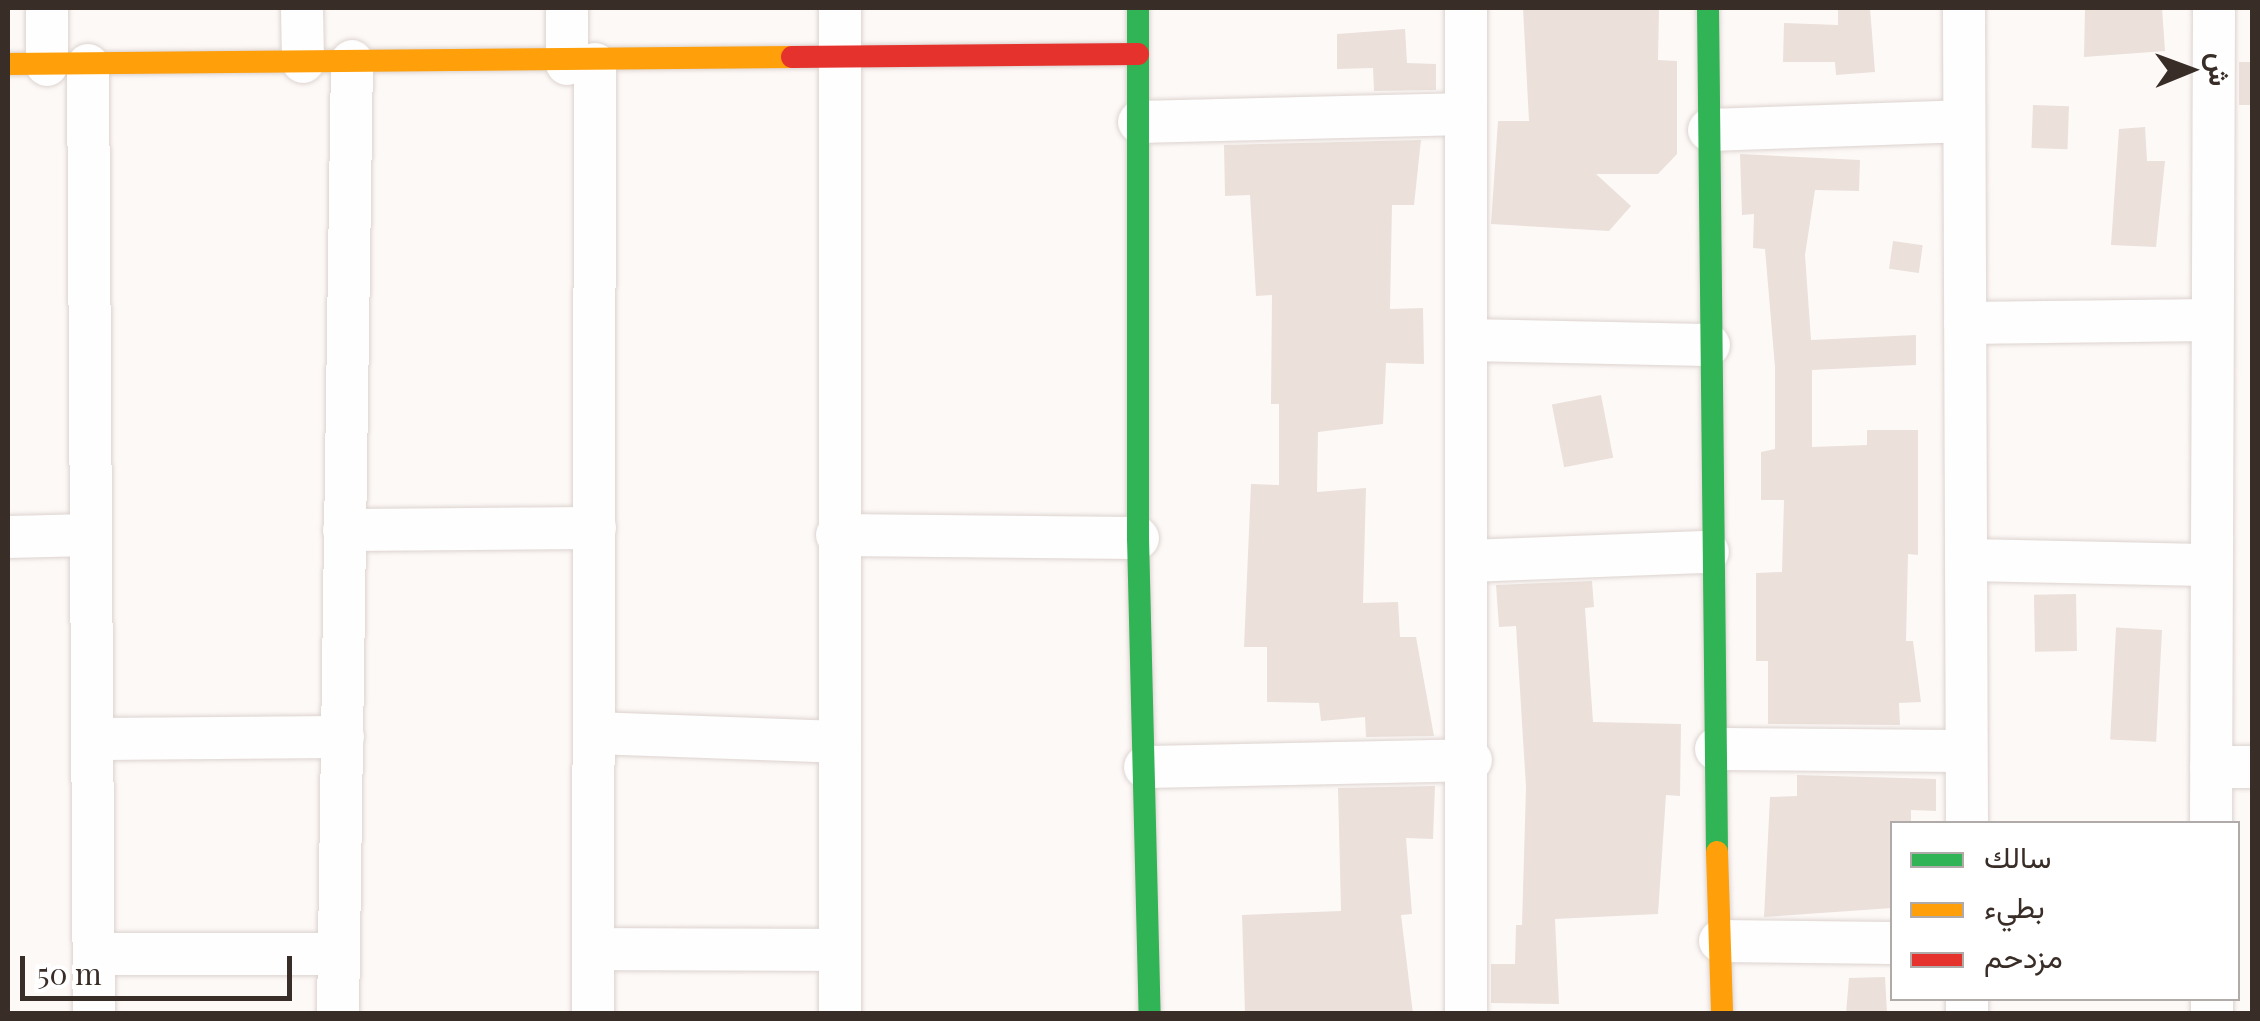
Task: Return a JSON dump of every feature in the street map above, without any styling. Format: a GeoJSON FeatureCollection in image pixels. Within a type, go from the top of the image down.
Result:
{"type":"FeatureCollection","features":[{"type":"Feature","properties":{"kind":"street"},"geometry":{"type":"LineString","coordinates":[[47,8],[47,65],[89,535],[94,1014]]}},
{"type":"Feature","properties":{"kind":"street"},"geometry":{"type":"LineString","coordinates":[[302,8],[302,62]]}},
{"type":"Feature","properties":{"kind":"street"},"geometry":{"type":"LineString","coordinates":[[567,8],[581,64],[595,528],[592,1014]]}},
{"type":"Feature","properties":{"kind":"street"},"geometry":{"type":"LineString","coordinates":[[840,8],[836,534],[840,1014]]}},
{"type":"Feature","properties":{"kind":"street"},"geometry":{"type":"LineString","coordinates":[[1138,8],[1138,538],[1150,1014]]}},
{"type":"Feature","properties":{"kind":"street"},"geometry":{"type":"LineString","coordinates":[[1466,8],[1466,340],[1471,561],[1466,1014]]}},
{"type":"Feature","properties":{"kind":"street"},"geometry":{"type":"LineString","coordinates":[[1708,8],[1708,552],[1722,1014]]}},
{"type":"Feature","properties":{"kind":"street"},"geometry":{"type":"LineString","coordinates":[[1964,8],[1966,821]]}},
{"type":"Feature","properties":{"kind":"street"},"geometry":{"type":"LineString","coordinates":[[2213,821],[2232,767],[2206,565],[2210,320],[2233,127],[2214,8]]}},
{"type":"Feature","properties":{"kind":"street"},"geometry":{"type":"LineString","coordinates":[[47,65],[352,61],[581,64],[1138,54]]}},
{"type":"Feature","properties":{"kind":"street"},"geometry":{"type":"LineString","coordinates":[[338,1014],[352,61]]}},
{"type":"Feature","properties":{"kind":"street"},"geometry":{"type":"LineString","coordinates":[[1140,122],[1466,114]]}},
{"type":"Feature","properties":{"kind":"street"},"geometry":{"type":"LineString","coordinates":[[1709,130],[1962,121]]}},
{"type":"Feature","properties":{"kind":"street"},"geometry":{"type":"LineString","coordinates":[[1965,323],[2210,320]]}},
{"type":"Feature","properties":{"kind":"street"},"geometry":{"type":"LineString","coordinates":[[1466,340],[1709,345]]}},
{"type":"Feature","properties":{"kind":"street"},"geometry":{"type":"LineString","coordinates":[[344,530],[595,528]]}},
{"type":"Feature","properties":{"kind":"street"},"geometry":{"type":"LineString","coordinates":[[836,534],[1138,538]]}},
{"type":"Feature","properties":{"kind":"street"},"geometry":{"type":"LineString","coordinates":[[8,537],[89,535]]}},
{"type":"Feature","properties":{"kind":"street"},"geometry":{"type":"LineString","coordinates":[[1471,561],[1708,552]]}},
{"type":"Feature","properties":{"kind":"street"},"geometry":{"type":"LineString","coordinates":[[1967,560],[2206,565]]}},
{"type":"Feature","properties":{"kind":"street"},"geometry":{"type":"LineString","coordinates":[[596,733],[836,742]]}},
{"type":"Feature","properties":{"kind":"street"},"geometry":{"type":"LineString","coordinates":[[92,738],[342,737]]}},
{"type":"Feature","properties":{"kind":"street"},"geometry":{"type":"LineString","coordinates":[[1716,748],[1966,751]]}},
{"type":"Feature","properties":{"kind":"street"},"geometry":{"type":"LineString","coordinates":[[1145,767],[1471,760]]}},
{"type":"Feature","properties":{"kind":"street"},"geometry":{"type":"LineString","coordinates":[[1720,941],[1890,943]]}},
{"type":"Feature","properties":{"kind":"street"},"geometry":{"type":"LineString","coordinates":[[594,949],[839,950]]}},
{"type":"Feature","properties":{"kind":"street"},"geometry":{"type":"LineString","coordinates":[[94,954],[338,954]]}},
{"type":"Feature","properties":{"kind":"building"},"geometry":{"type":"Polygon","coordinates":[[[1523,8],[1659,8],[1658,60],[1677,61],[1677,154],[1658,174],[1596,174],[1631,206],[1609,231],[1491,224],[1498,121],[1529,121],[1523,8]]]}},
{"type":"Feature","properties":{"kind":"building"},"geometry":{"type":"Polygon","coordinates":[[[1838,8],[1870,8],[1875,72],[1836,75],[1835,62],[1783,62],[1784,23],[1838,25],[1838,8]]]}},
{"type":"Feature","properties":{"kind":"building"},"geometry":{"type":"Polygon","coordinates":[[[2085,8],[2162,8],[2165,51],[2084,57],[2085,8]]]}},
{"type":"Feature","properties":{"kind":"building"},"geometry":{"type":"Polygon","coordinates":[[[1405,29],[1407,63],[1436,64],[1436,90],[1374,91],[1373,68],[1337,69],[1337,34],[1405,29]]]}},
{"type":"Feature","properties":{"kind":"building"},"geometry":{"type":"Polygon","coordinates":[[[2239,62],[2252,62],[2252,105],[2239,105],[2239,62]]]}},
{"type":"Feature","properties":{"kind":"building"},"geometry":{"type":"Polygon","coordinates":[[[2033,105],[2069,106],[2067,149],[2031,148],[2033,105]]]}},
{"type":"Feature","properties":{"kind":"building"},"geometry":{"type":"Polygon","coordinates":[[[2145,127],[2147,161],[2165,161],[2156,247],[2111,245],[2119,129],[2145,127]]]}},
{"type":"Feature","properties":{"kind":"building"},"geometry":{"type":"Polygon","coordinates":[[[1421,140],[1414,205],[1392,205],[1390,309],[1423,308],[1424,364],[1386,363],[1383,424],[1318,432],[1317,492],[1366,488],[1363,603],[1398,602],[1400,637],[1416,637],[1434,736],[1366,737],[1365,717],[1321,721],[1319,703],[1267,702],[1267,647],[1244,647],[1251,484],[1279,485],[1279,404],[1271,404],[1272,295],[1256,296],[1250,195],[1225,196],[1224,145],[1421,140]]]}},
{"type":"Feature","properties":{"kind":"building"},"geometry":{"type":"Polygon","coordinates":[[[1740,154],[1860,160],[1859,191],[1815,190],[1805,255],[1811,340],[1916,335],[1916,365],[1812,370],[1812,447],[1867,445],[1867,430],[1918,430],[1918,555],[1908,554],[1906,641],[1913,641],[1921,702],[1899,703],[1900,725],[1768,724],[1768,661],[1756,661],[1756,573],[1782,572],[1784,500],[1761,500],[1761,452],[1775,449],[1775,367],[1765,249],[1753,248],[1754,214],[1742,215],[1740,154]]]}},
{"type":"Feature","properties":{"kind":"building"},"geometry":{"type":"Polygon","coordinates":[[[1893,241],[1923,245],[1919,273],[1889,269],[1893,241]]]}},
{"type":"Feature","properties":{"kind":"building"},"geometry":{"type":"Polygon","coordinates":[[[1601,395],[1613,458],[1564,467],[1552,405],[1601,395]]]}},
{"type":"Feature","properties":{"kind":"building"},"geometry":{"type":"Polygon","coordinates":[[[1592,581],[1594,607],[1585,608],[1593,722],[1681,724],[1680,796],[1666,795],[1658,914],[1555,919],[1559,1004],[1491,1003],[1491,964],[1515,964],[1516,925],[1522,925],[1526,787],[1516,626],[1499,627],[1496,585],[1592,581]]]}},
{"type":"Feature","properties":{"kind":"building"},"geometry":{"type":"Polygon","coordinates":[[[2076,594],[2077,651],[2035,652],[2034,595],[2076,594]]]}},
{"type":"Feature","properties":{"kind":"building"},"geometry":{"type":"Polygon","coordinates":[[[2116,628],[2162,630],[2156,742],[2110,739],[2116,628]]]}},
{"type":"Feature","properties":{"kind":"building"},"geometry":{"type":"Polygon","coordinates":[[[1797,775],[1936,779],[1936,811],[1911,810],[1911,821],[1890,821],[1890,908],[1764,917],[1770,797],[1797,796],[1797,775]]]}},
{"type":"Feature","properties":{"kind":"building"},"geometry":{"type":"Polygon","coordinates":[[[1435,786],[1433,839],[1406,838],[1412,914],[1401,915],[1413,1014],[1245,1014],[1242,915],[1341,911],[1338,788],[1435,786]]]}},
{"type":"Feature","properties":{"kind":"building"},"geometry":{"type":"Polygon","coordinates":[[[1885,977],[1887,1014],[1846,1014],[1849,978],[1885,977]]]}},
{"type":"Feature","properties":{"kind":"traffic: fast"},"geometry":{"type":"LineString","coordinates":[[1138,8],[1138,538],[1150,1014]]}},
{"type":"Feature","properties":{"kind":"traffic: fast"},"geometry":{"type":"LineString","coordinates":[[1708,8],[1717,852]]}},
{"type":"Feature","properties":{"kind":"traffic: slow"},"geometry":{"type":"LineString","coordinates":[[8,64],[792,57]]}},
{"type":"Feature","properties":{"kind":"traffic: slow"},"geometry":{"type":"LineString","coordinates":[[1717,852],[1722,1014]]}},
{"type":"Feature","properties":{"kind":"traffic: jam"},"geometry":{"type":"LineString","coordinates":[[792,57],[1138,54]]}}]}
